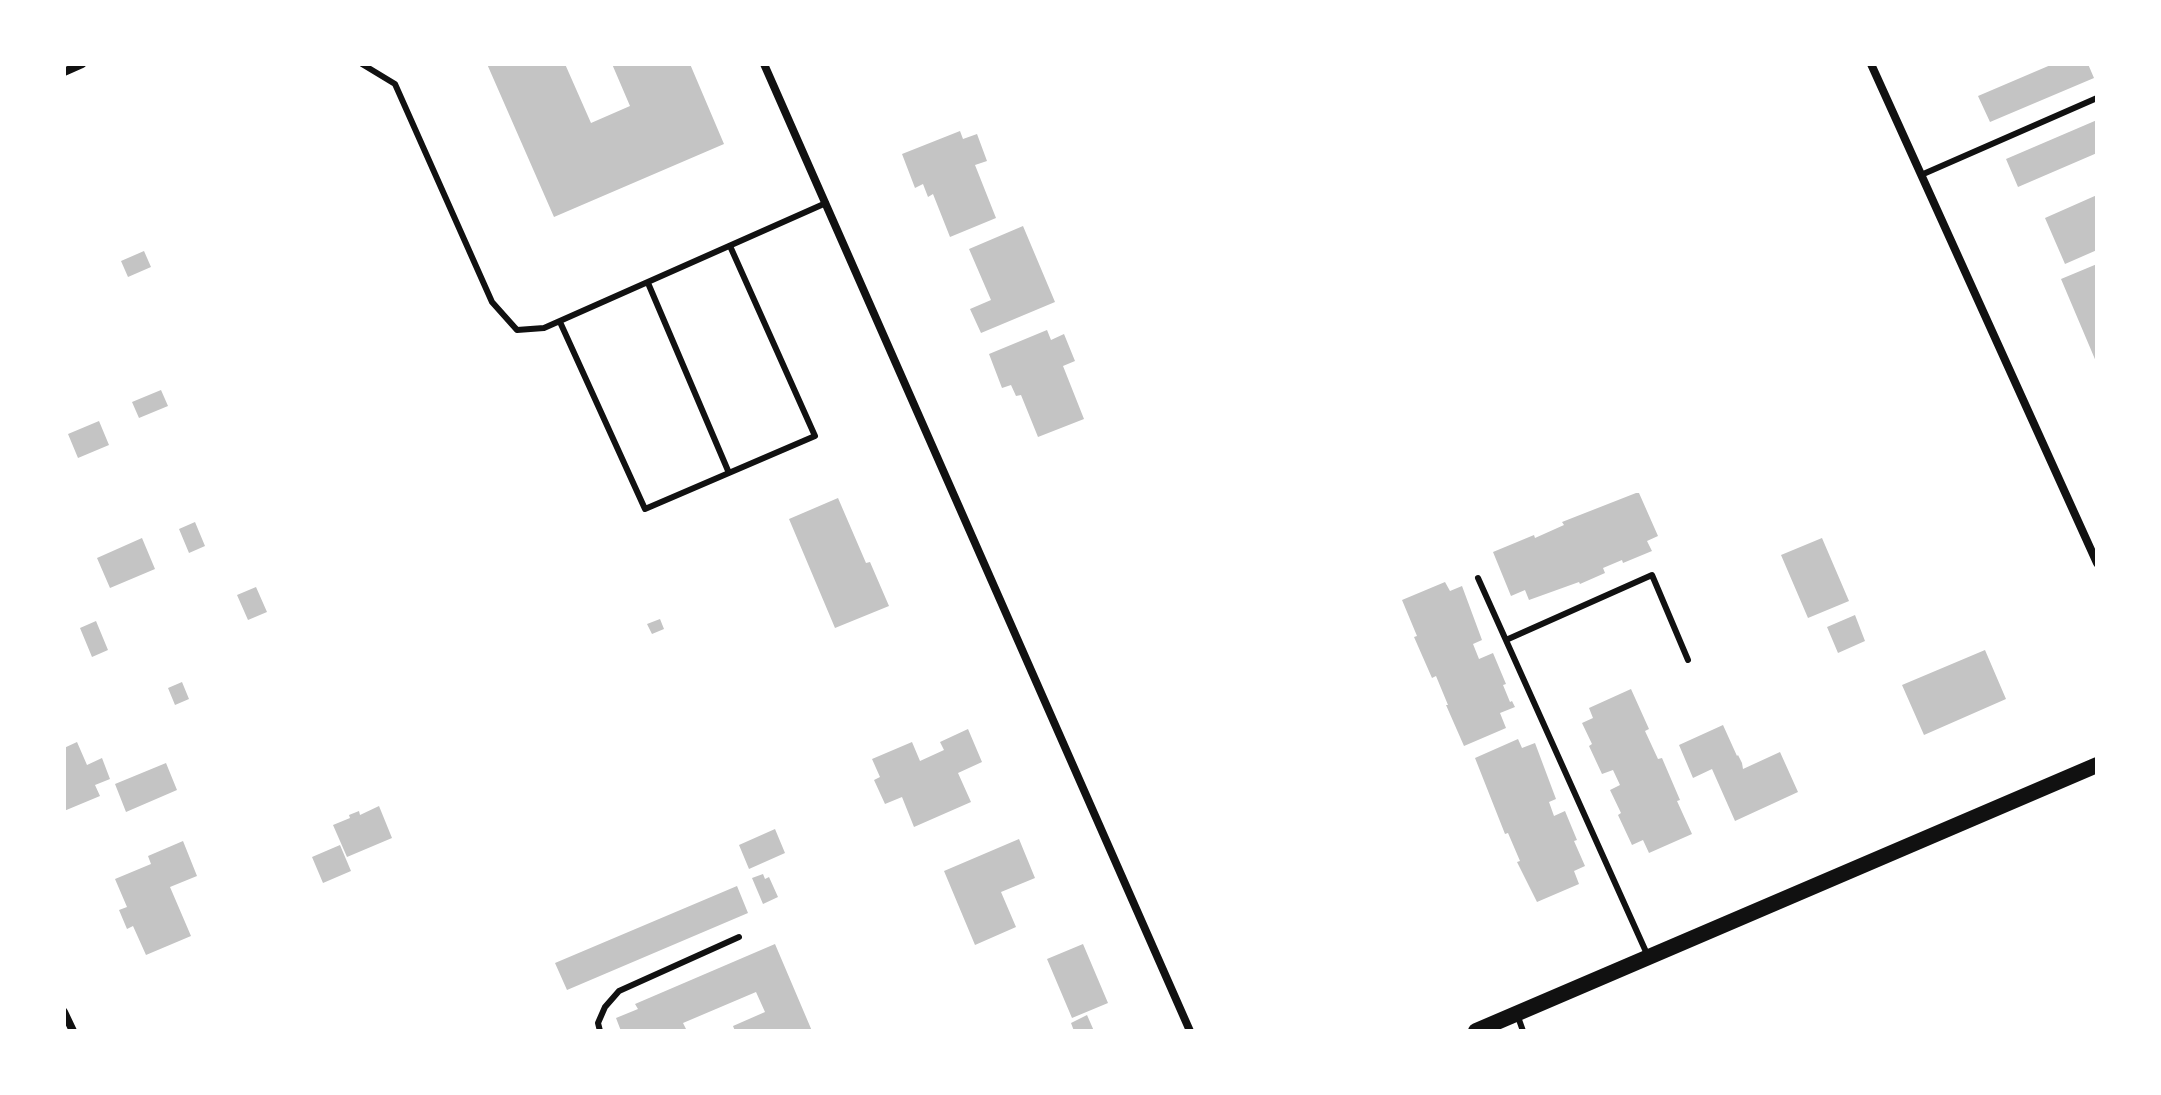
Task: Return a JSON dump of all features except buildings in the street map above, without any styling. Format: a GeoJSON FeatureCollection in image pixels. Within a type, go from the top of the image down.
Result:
{"type":"FeatureCollection","features":[{"type":"Feature","properties":{"kind":"main road"},"geometry":{"type":"LineString","coordinates":[[1476,1031],[2097,765]]}},
{"type":"Feature","properties":{"kind":"street"},"geometry":{"type":"LineString","coordinates":[[64,72],[82,64]]}},
{"type":"Feature","properties":{"kind":"street"},"geometry":{"type":"LineString","coordinates":[[764,64],[1190,1031]]}},
{"type":"Feature","properties":{"kind":"street"},"geometry":{"type":"LineString","coordinates":[[1871,64],[2097,563]]}},
{"type":"Feature","properties":{"kind":"street"},"geometry":{"type":"LineString","coordinates":[[64,1012],[73,1031]]}},
{"type":"Feature","properties":{"kind":"lane"},"geometry":{"type":"LineString","coordinates":[[362,64],[395,84],[492,302],[517,330],[544,328],[560,322],[826,203]]}},
{"type":"Feature","properties":{"kind":"lane"},"geometry":{"type":"LineString","coordinates":[[1921,175],[2097,98]]}},
{"type":"Feature","properties":{"kind":"lane"},"geometry":{"type":"LineString","coordinates":[[560,322],[645,509],[815,436],[730,246]]}},
{"type":"Feature","properties":{"kind":"lane"},"geometry":{"type":"LineString","coordinates":[[648,283],[729,473]]}},
{"type":"Feature","properties":{"kind":"lane"},"geometry":{"type":"LineString","coordinates":[[1506,640],[1652,575],[1688,660]]}},
{"type":"Feature","properties":{"kind":"lane"},"geometry":{"type":"LineString","coordinates":[[1478,578],[1649,957]]}},
{"type":"Feature","properties":{"kind":"lane"},"geometry":{"type":"LineString","coordinates":[[600,1031],[598,1023],[605,1007],[619,991],[739,937]]}},
{"type":"Feature","properties":{"kind":"lane"},"geometry":{"type":"LineString","coordinates":[[1517,1014],[1523,1031]]}}]}
